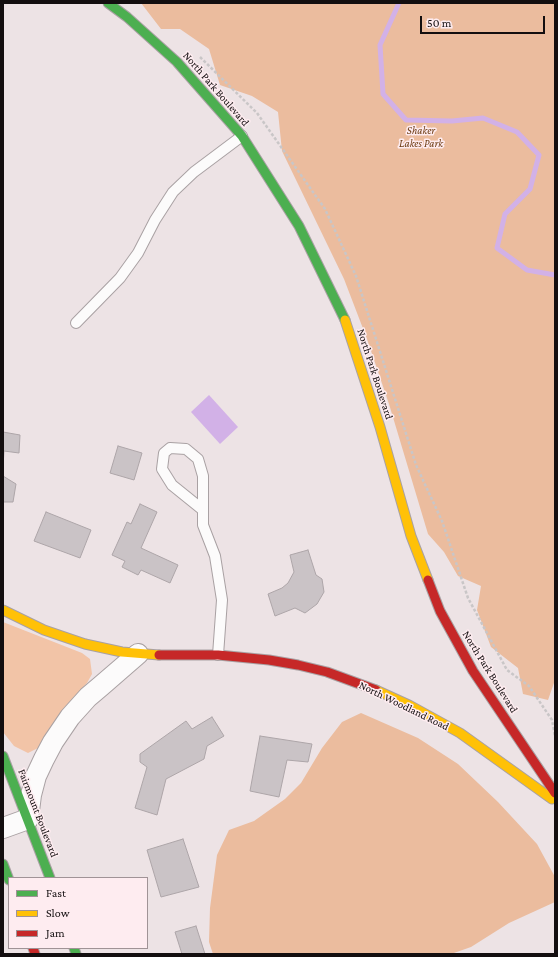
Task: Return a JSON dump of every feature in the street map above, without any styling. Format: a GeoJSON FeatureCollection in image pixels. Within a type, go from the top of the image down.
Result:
{"type":"FeatureCollection","features":[{"type":"Feature","properties":{"kind":"street","name":"North Park Boulevard"},"geometry":{"type":"LineString","coordinates":[[108,3],[127,17],[177,62],[242,136],[299,226],[345,320],[380,427],[412,536],[440,611],[473,671],[555,793]]}},
{"type":"Feature","properties":{"kind":"street","name":"North Woodland Road"},"geometry":{"type":"LineString","coordinates":[[3,610],[44,630],[85,644],[110,650],[138,654],[218,655],[268,660],[298,665],[333,674],[382,692],[460,733],[555,801]]}},
{"type":"Feature","properties":{"kind":"street"},"geometry":{"type":"LineString","coordinates":[[3,828],[28,819],[31,795],[36,776],[44,759],[62,729],[79,706],[138,654]]}},
{"type":"Feature","properties":{"kind":"street","name":"Fairmount Boulevard"},"geometry":{"type":"LineString","coordinates":[[3,756],[50,877]]}},
{"type":"Feature","properties":{"kind":"street"},"geometry":{"type":"LineString","coordinates":[[3,864],[8,877]]}},
{"type":"Feature","properties":{"kind":"lane"},"geometry":{"type":"LineString","coordinates":[[76,323],[120,278],[138,253],[155,220],[173,192],[194,172],[242,136]]}},
{"type":"Feature","properties":{"kind":"lane"},"geometry":{"type":"LineString","coordinates":[[203,510],[172,485],[162,469],[164,453],[170,448],[186,449],[198,459],[203,476],[203,510],[203,525],[215,556],[222,600],[218,655]]}},
{"type":"Feature","properties":{"kind":"shaded area"},"geometry":{"type":"Polygon","coordinates":[[[209,395],[238,427],[220,444],[191,412],[209,395]]]}},
{"type":"Feature","properties":{"kind":"shaded area"},"geometry":{"type":"Polygon","coordinates":[[[3,622],[82,653],[90,659],[92,674],[87,683],[64,708],[38,748],[28,753],[14,746],[3,732],[3,622]]]}},
{"type":"Feature","properties":{"kind":"green space","name":"Shaker Lakes Park"},"geometry":{"type":"Polygon","coordinates":[[[141,3],[555,3],[555,680],[548,700],[523,694],[518,668],[491,647],[477,610],[481,586],[458,576],[444,552],[428,534],[389,404],[367,339],[344,279],[282,151],[278,112],[252,96],[220,85],[209,49],[180,29],[161,29],[141,3]]]}},
{"type":"Feature","properties":{"kind":"green space"},"geometry":{"type":"Polygon","coordinates":[[[361,713],[418,738],[458,764],[498,802],[537,844],[555,877],[555,902],[509,923],[471,947],[451,954],[213,954],[209,942],[210,908],[217,855],[229,830],[254,821],[285,799],[301,783],[322,748],[342,722],[361,713]]]}},
{"type":"Feature","properties":{"kind":"building"},"geometry":{"type":"Polygon","coordinates":[[[3,432],[20,435],[19,453],[4,451],[3,466],[3,432]]]}},
{"type":"Feature","properties":{"kind":"building"},"geometry":{"type":"Polygon","coordinates":[[[118,446],[142,453],[134,480],[110,473],[118,446]]]}},
{"type":"Feature","properties":{"kind":"building"},"geometry":{"type":"Polygon","coordinates":[[[3,476],[16,484],[13,502],[3,502],[3,476]]]}},
{"type":"Feature","properties":{"kind":"building"},"geometry":{"type":"Polygon","coordinates":[[[140,504],[157,512],[141,548],[178,565],[170,583],[141,570],[138,575],[122,567],[125,561],[112,555],[127,522],[131,524],[140,504]]]}},
{"type":"Feature","properties":{"kind":"building"},"geometry":{"type":"Polygon","coordinates":[[[46,512],[91,530],[80,558],[34,541],[46,512]]]}},
{"type":"Feature","properties":{"kind":"building"},"geometry":{"type":"Polygon","coordinates":[[[308,550],[316,575],[322,579],[324,592],[317,604],[305,613],[295,608],[275,616],[268,594],[282,588],[288,583],[294,572],[290,555],[308,550]]]}},
{"type":"Feature","properties":{"kind":"building"},"geometry":{"type":"Polygon","coordinates":[[[212,717],[224,736],[207,746],[204,759],[166,779],[157,815],[135,808],[147,767],[140,762],[140,754],[186,721],[192,729],[212,717]]]}},
{"type":"Feature","properties":{"kind":"building"},"geometry":{"type":"Polygon","coordinates":[[[260,736],[312,744],[308,762],[287,760],[279,797],[250,791],[260,736]]]}},
{"type":"Feature","properties":{"kind":"building"},"geometry":{"type":"Polygon","coordinates":[[[183,839],[199,887],[161,897],[147,850],[183,839]]]}},
{"type":"Feature","properties":{"kind":"building"},"geometry":{"type":"Polygon","coordinates":[[[196,926],[205,954],[182,954],[175,932],[196,926]]]}},
{"type":"Feature","properties":{"kind":"waterway"},"geometry":{"type":"LineString","coordinates":[[399,3],[380,45],[383,94],[406,120],[452,121],[483,118],[517,132],[539,155],[530,189],[505,214],[497,248],[527,270],[555,275]]}},
{"type":"Feature","properties":{"kind":"traffic: fast"},"geometry":{"type":"LineString","coordinates":[[108,3],[127,17],[177,62],[242,136],[299,226],[345,320]]}},
{"type":"Feature","properties":{"kind":"traffic: fast"},"geometry":{"type":"LineString","coordinates":[[3,756],[50,877]]}},
{"type":"Feature","properties":{"kind":"traffic: fast"},"geometry":{"type":"LineString","coordinates":[[3,864],[8,877]]}},
{"type":"Feature","properties":{"kind":"traffic: fast"},"geometry":{"type":"LineString","coordinates":[[74,949],[76,954]]}},
{"type":"Feature","properties":{"kind":"traffic: slow"},"geometry":{"type":"LineString","coordinates":[[345,320],[380,427],[411,536],[428,580]]}},
{"type":"Feature","properties":{"kind":"traffic: slow"},"geometry":{"type":"LineString","coordinates":[[3,610],[44,630],[85,644],[122,652],[159,655]]}},
{"type":"Feature","properties":{"kind":"traffic: slow"},"geometry":{"type":"LineString","coordinates":[[376,690],[409,705],[460,733],[552,799]]}},
{"type":"Feature","properties":{"kind":"traffic: jam"},"geometry":{"type":"LineString","coordinates":[[428,580],[440,611],[473,671],[555,793]]}},
{"type":"Feature","properties":{"kind":"traffic: jam"},"geometry":{"type":"LineString","coordinates":[[159,655],[218,655],[269,660],[327,672],[376,690]]}},
{"type":"Feature","properties":{"kind":"traffic: jam"},"geometry":{"type":"LineString","coordinates":[[33,949],[35,954]]}}]}
